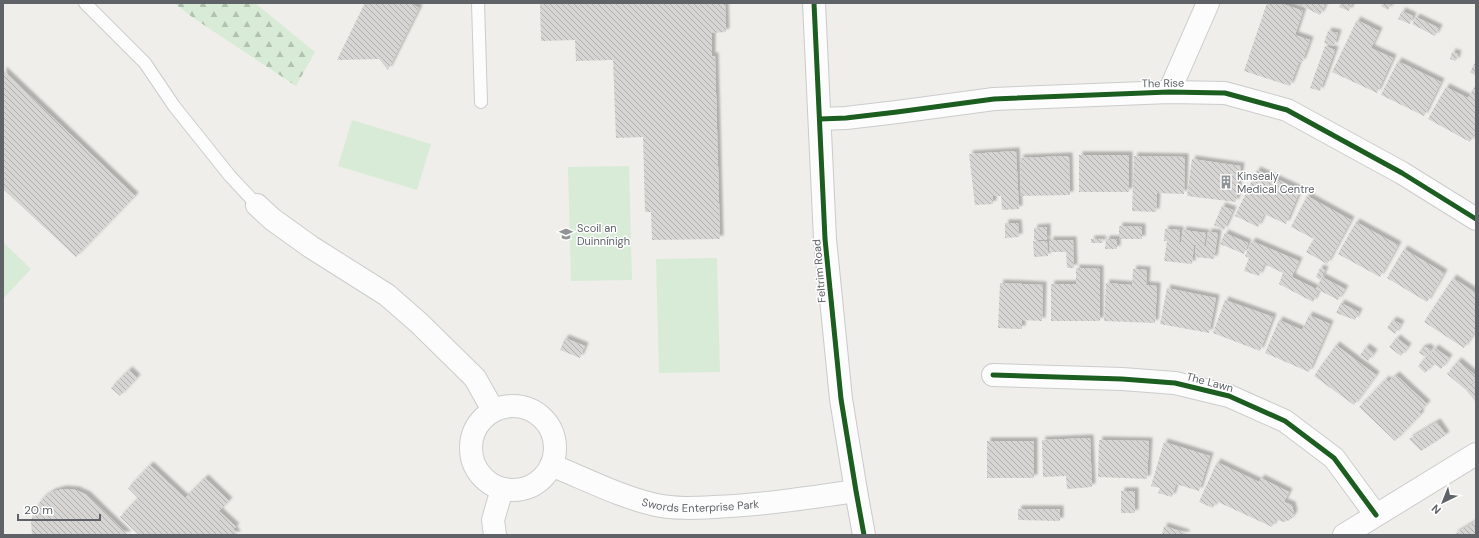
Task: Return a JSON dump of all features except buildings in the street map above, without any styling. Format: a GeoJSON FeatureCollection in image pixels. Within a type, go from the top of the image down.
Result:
{"type":"FeatureCollection","features":[{"type":"Feature","properties":{"kind":"street","name":"Feltrim Road"},"geometry":{"type":"LineString","coordinates":[[814,3],[825,239],[841,399],[864,535]]}},
{"type":"Feature","properties":{"kind":"street"},"geometry":{"type":"LineString","coordinates":[[1169,92],[1208,3]]}},
{"type":"Feature","properties":{"kind":"street","name":"The Rise"},"geometry":{"type":"LineString","coordinates":[[820,119],[846,118],[994,99],[1169,92],[1224,93],[1287,110],[1402,173],[1476,219]]}},
{"type":"Feature","properties":{"kind":"street"},"geometry":{"type":"LineString","coordinates":[[257,205],[272,219],[311,247],[387,295],[419,323],[475,378],[493,410]]}},
{"type":"Feature","properties":{"kind":"street","name":"The Lawn"},"geometry":{"type":"LineString","coordinates":[[993,375],[1122,379],[1175,383],[1229,396],[1285,421],[1334,458],[1376,515]]}},
{"type":"Feature","properties":{"kind":"street"},"geometry":{"type":"LineString","coordinates":[[505,405],[518,405],[531,409],[542,417],[550,427],[554,439],[555,452],[551,465],[543,477],[531,486],[517,490],[502,489],[490,484],[480,475],[473,463],[470,450],[471,438],[476,426],[483,417],[493,410],[505,405]]}},
{"type":"Feature","properties":{"kind":"street"},"geometry":{"type":"LineString","coordinates":[[1344,535],[1476,454]]}},
{"type":"Feature","properties":{"kind":"street","name":"Swords Enterprise Park"},"geometry":{"type":"LineString","coordinates":[[551,465],[625,496],[657,505],[688,508],[771,503],[856,491]]}},
{"type":"Feature","properties":{"kind":"street"},"geometry":{"type":"LineString","coordinates":[[495,535],[492,520],[502,489]]}},
{"type":"Feature","properties":{"kind":"lane"},"geometry":{"type":"LineString","coordinates":[[85,3],[145,63],[174,106],[230,176],[257,205]]}},
{"type":"Feature","properties":{"kind":"lane"},"geometry":{"type":"LineString","coordinates":[[478,3],[481,102]]}},
{"type":"Feature","properties":{"kind":"green space"},"geometry":{"type":"Polygon","coordinates":[[[174,3],[255,3],[315,52],[296,86],[192,17],[174,3]]]}},
{"type":"Feature","properties":{"kind":"green space"},"geometry":{"type":"Polygon","coordinates":[[[352,120],[431,144],[417,190],[338,166],[352,120]]]}},
{"type":"Feature","properties":{"kind":"green space"},"geometry":{"type":"Polygon","coordinates":[[[629,166],[632,280],[571,281],[568,167],[629,166]]]}},
{"type":"Feature","properties":{"kind":"green space"},"geometry":{"type":"Polygon","coordinates":[[[3,242],[31,269],[3,299],[3,242]]]}},
{"type":"Feature","properties":{"kind":"green space"},"geometry":{"type":"Polygon","coordinates":[[[717,258],[720,372],[659,373],[656,259],[717,258]]]}},
{"type":"Feature","properties":{"kind":"cycle path"},"geometry":{"type":"LineString","coordinates":[[814,3],[825,239],[841,399],[864,535]]}},
{"type":"Feature","properties":{"kind":"cycle path"},"geometry":{"type":"LineString","coordinates":[[820,119],[846,118],[994,99],[1169,92],[1225,93],[1287,110],[1402,173],[1476,219]]}},
{"type":"Feature","properties":{"kind":"cycle path"},"geometry":{"type":"LineString","coordinates":[[993,375],[1122,379],[1175,383],[1229,396],[1285,421],[1334,458],[1376,515]]}},
{"type":"Feature","properties":{"kind":"place","name":"Kinsealy Medical Centre"},"geometry":{"type":"Point","coordinates":[1226,182]}},
{"type":"Feature","properties":{"kind":"place","name":"Scoil an Duinnínigh"},"geometry":{"type":"Point","coordinates":[566,234]}}]}
